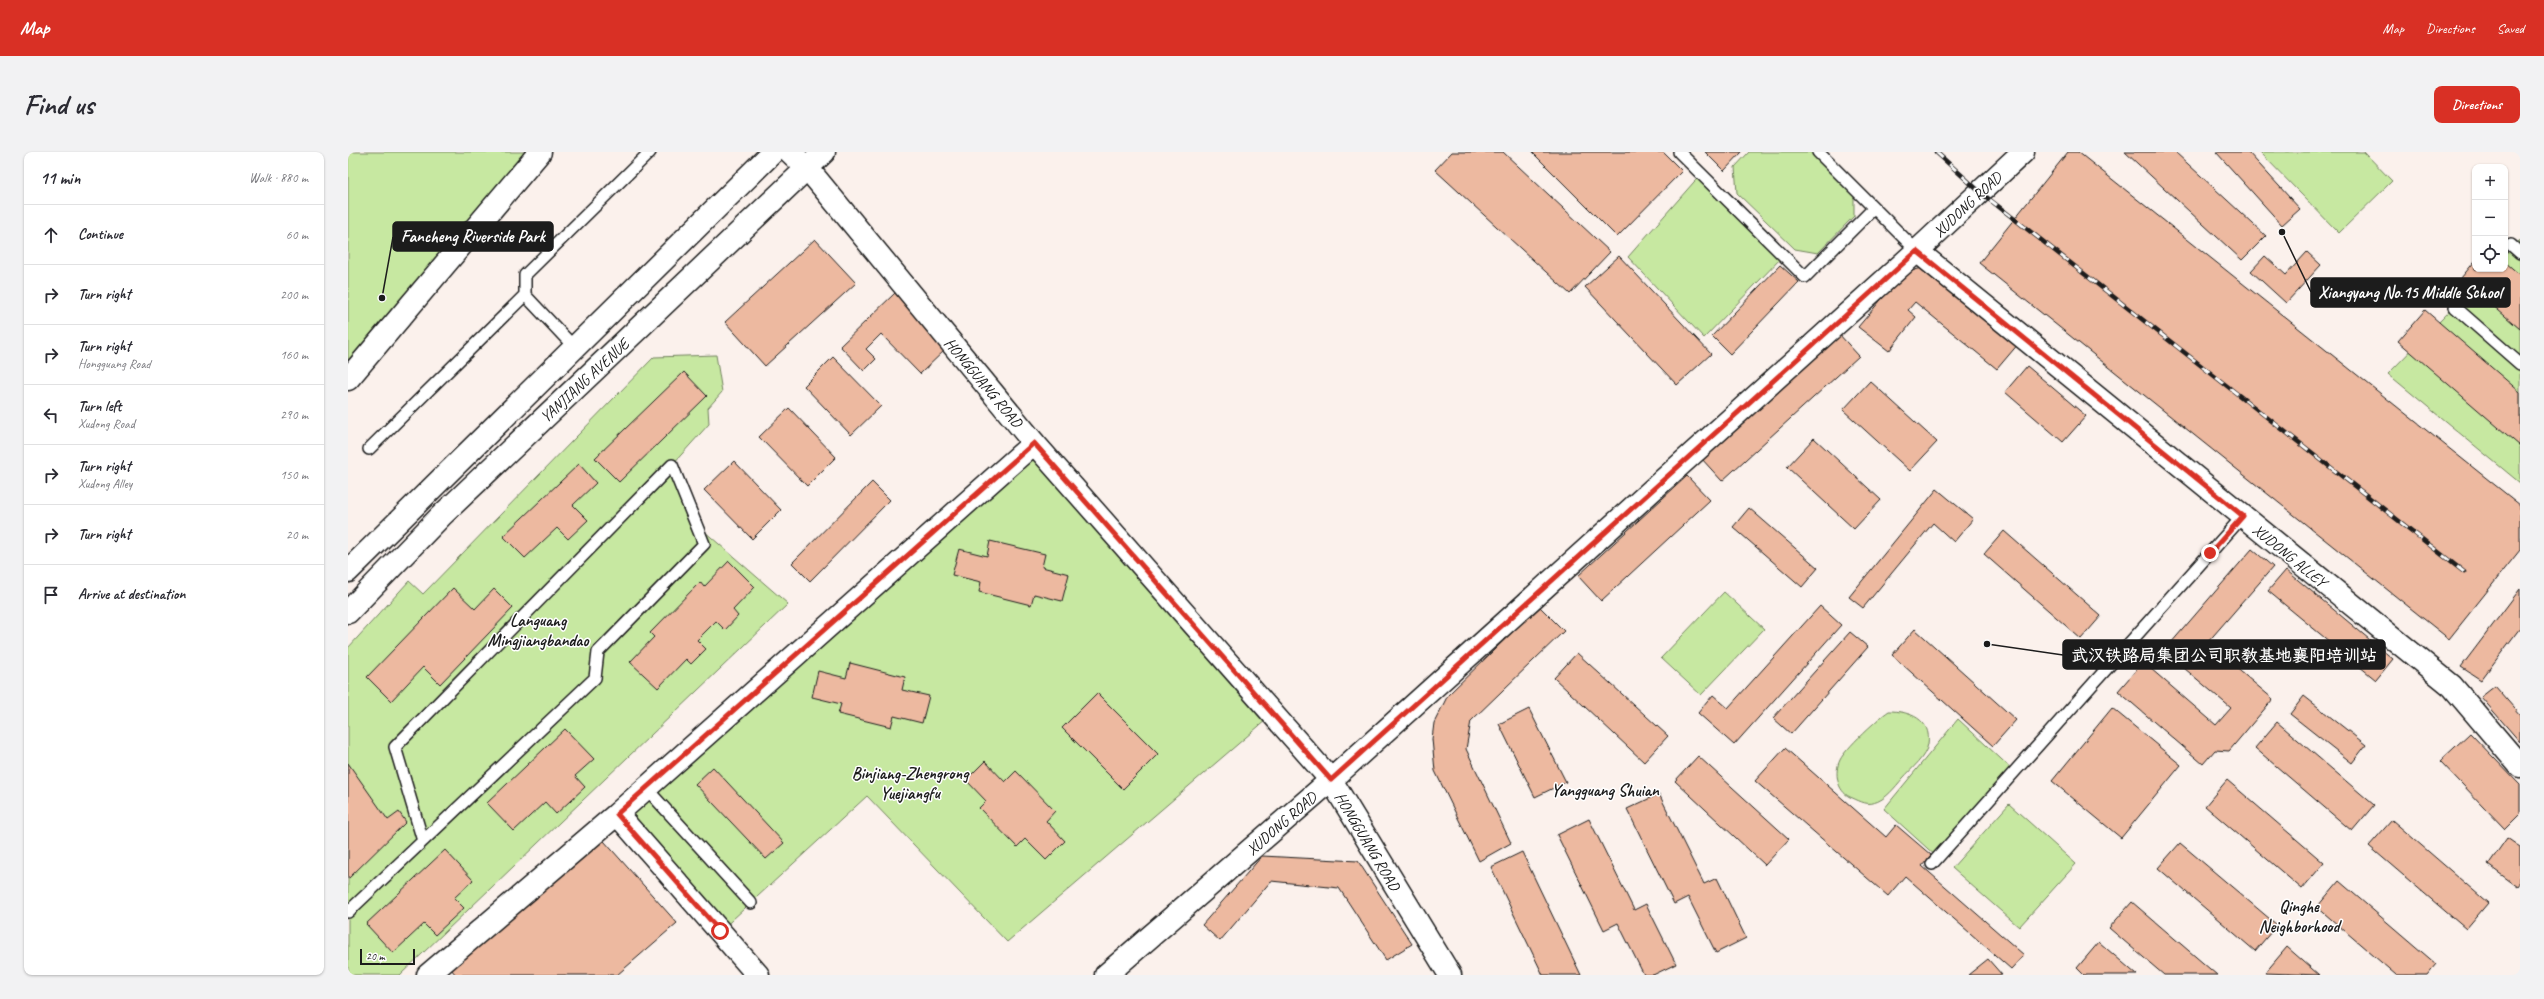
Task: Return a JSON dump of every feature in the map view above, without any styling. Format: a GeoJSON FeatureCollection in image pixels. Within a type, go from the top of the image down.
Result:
{"type":"FeatureCollection","features":[{"type":"Feature","properties":{"kind":"street"},"geometry":{"type":"LineString","coordinates":[[348,379],[540,152]]}},
{"type":"Feature","properties":{"kind":"street","name":"YANJIANG AVENUE"},"geometry":{"type":"LineString","coordinates":[[348,570],[773,152]]}},
{"type":"Feature","properties":{"kind":"street","name":"HONGGUANG ROAD"},"geometry":{"type":"LineString","coordinates":[[790,152],[808,169],[1034,443],[1331,780],[1450,975]]}},
{"type":"Feature","properties":{"kind":"street","name":"YANJIANG AVENUE"},"geometry":{"type":"LineString","coordinates":[[348,612],[441,516],[808,169],[824,152]]}},
{"type":"Feature","properties":{"kind":"street","name":"XUDONG ROAD"},"geometry":{"type":"LineString","coordinates":[[1106,975],[1331,780],[1917,251],[2023,152]]}},
{"type":"Feature","properties":{"kind":"street","name":"XUDONG ALLEY"},"geometry":{"type":"LineString","coordinates":[[1917,251],[2452,686],[2520,766]]}},
{"type":"Feature","properties":{"kind":"street"},"geometry":{"type":"LineString","coordinates":[[428,975],[617,814],[1034,443]]}},
{"type":"Feature","properties":{"kind":"street"},"geometry":{"type":"LineString","coordinates":[[617,814],[758,975]]}},
{"type":"Feature","properties":{"kind":"lane"},"geometry":{"type":"LineString","coordinates":[[574,347],[525,295],[525,275],[650,152]]}},
{"type":"Feature","properties":{"kind":"lane"},"geometry":{"type":"LineString","coordinates":[[1679,152],[1805,277],[1874,208]]}},
{"type":"Feature","properties":{"kind":"lane"},"geometry":{"type":"LineString","coordinates":[[1818,152],[1917,251]]}},
{"type":"Feature","properties":{"kind":"lane"},"geometry":{"type":"LineString","coordinates":[[2510,245],[2520,253]]}},
{"type":"Feature","properties":{"kind":"lane"},"geometry":{"type":"LineString","coordinates":[[369,449],[525,295]]}},
{"type":"Feature","properties":{"kind":"lane"},"geometry":{"type":"LineString","coordinates":[[2455,308],[2520,364]]}},
{"type":"Feature","properties":{"kind":"lane"},"geometry":{"type":"LineString","coordinates":[[348,912],[423,841],[595,678],[598,652],[704,544],[672,465],[395,747],[423,841]]}},
{"type":"Feature","properties":{"kind":"lane"},"geometry":{"type":"LineString","coordinates":[[1932,864],[2243,516]]}},
{"type":"Feature","properties":{"kind":"lane"},"geometry":{"type":"LineString","coordinates":[[646,788],[751,903]]}},
{"type":"Feature","properties":{"kind":"green space"},"geometry":{"type":"Polygon","coordinates":[[[348,152],[540,152],[348,379],[348,152]]]}},
{"type":"Feature","properties":{"kind":"green space"},"geometry":{"type":"Polygon","coordinates":[[[1749,152],[1811,152],[1854,194],[1854,216],[1818,253],[1795,249],[1737,193],[1735,167],[1749,152]]]}},
{"type":"Feature","properties":{"kind":"green space"},"geometry":{"type":"Polygon","coordinates":[[[2260,152],[2364,152],[2392,181],[2339,233],[2260,152]]]}},
{"type":"Feature","properties":{"kind":"green space"},"geometry":{"type":"Polygon","coordinates":[[[1701,174],[1783,256],[1704,338],[1628,257],[1701,174]]]}},
{"type":"Feature","properties":{"kind":"green space"},"geometry":{"type":"Polygon","coordinates":[[[2520,240],[2520,483],[2388,374],[2488,272],[2508,272],[2508,252],[2520,240]]]}},
{"type":"Feature","properties":{"kind":"green space"},"geometry":{"type":"Polygon","coordinates":[[[716,355],[722,392],[708,408],[709,424],[672,465],[696,524],[788,604],[400,975],[348,975],[348,648],[409,581],[423,594],[654,357],[716,355]]]}},
{"type":"Feature","properties":{"kind":"green space"},"geometry":{"type":"Polygon","coordinates":[[[1034,443],[1273,714],[1007,942],[867,796],[720,931],[617,814],[1034,443]]]}},
{"type":"Feature","properties":{"kind":"green space"},"geometry":{"type":"Polygon","coordinates":[[[1724,592],[1764,629],[1701,695],[1661,658],[1724,592]]]}},
{"type":"Feature","properties":{"kind":"green space"},"geometry":{"type":"Polygon","coordinates":[[[1889,711],[1897,711],[1911,715],[1918,718],[1923,723],[1928,735],[1927,749],[1918,762],[1890,793],[1873,803],[1864,803],[1850,797],[1842,790],[1837,775],[1838,765],[1843,755],[1855,742],[1889,711]]]}},
{"type":"Feature","properties":{"kind":"green space"},"geometry":{"type":"Polygon","coordinates":[[[1958,719],[2015,772],[1938,858],[1884,809],[1958,719]]]}},
{"type":"Feature","properties":{"kind":"green space"},"geometry":{"type":"Polygon","coordinates":[[[2009,804],[2076,864],[2019,927],[1952,868],[2009,804]]]}},
{"type":"Feature","properties":{"kind":"building"},"geometry":{"type":"Polygon","coordinates":[[[1452,152],[1503,152],[1610,252],[1570,294],[1435,170],[1452,152]]]}},
{"type":"Feature","properties":{"kind":"building"},"geometry":{"type":"Polygon","coordinates":[[[1532,152],[1663,152],[1682,171],[1617,237],[1532,152]]]}},
{"type":"Feature","properties":{"kind":"building"},"geometry":{"type":"Polygon","coordinates":[[[1705,152],[1742,152],[1724,171],[1705,152]]]}},
{"type":"Feature","properties":{"kind":"building"},"geometry":{"type":"Polygon","coordinates":[[[2068,152],[2078,152],[2520,505],[2520,550],[2449,639],[1979,263],[2068,152]]]}},
{"type":"Feature","properties":{"kind":"building"},"geometry":{"type":"Polygon","coordinates":[[[2125,152],[2175,152],[2266,236],[2242,260],[2125,152]]]}},
{"type":"Feature","properties":{"kind":"building"},"geometry":{"type":"Polygon","coordinates":[[[2216,152],[2248,152],[2300,209],[2282,225],[2216,152]]]}},
{"type":"Feature","properties":{"kind":"building"},"geometry":{"type":"Polygon","coordinates":[[[815,239],[856,283],[765,366],[725,322],[815,239]]]}},
{"type":"Feature","properties":{"kind":"building"},"geometry":{"type":"Polygon","coordinates":[[[2307,252],[2321,265],[2286,303],[2251,271],[2265,256],[2286,275],[2307,252]]]}},
{"type":"Feature","properties":{"kind":"building"},"geometry":{"type":"Polygon","coordinates":[[[1619,256],[1711,354],[1677,385],[1585,287],[1619,256]]]}},
{"type":"Feature","properties":{"kind":"building"},"geometry":{"type":"Polygon","coordinates":[[[1780,265],[1799,282],[1730,354],[1712,336],[1780,265]]]}},
{"type":"Feature","properties":{"kind":"building"},"geometry":{"type":"Polygon","coordinates":[[[2472,265],[2472,272],[2508,272],[2508,265],[2520,275],[2520,329],[2461,278],[2472,265]]]}},
{"type":"Feature","properties":{"kind":"building"},"geometry":{"type":"Polygon","coordinates":[[[1922,268],[2019,343],[1997,369],[1915,302],[1908,310],[1916,317],[1889,351],[1858,327],[1896,282],[1908,272],[1922,268]]]}},
{"type":"Feature","properties":{"kind":"building"},"geometry":{"type":"Polygon","coordinates":[[[895,293],[947,348],[920,374],[881,334],[866,349],[876,359],[864,371],[840,346],[895,293]]]}},
{"type":"Feature","properties":{"kind":"building"},"geometry":{"type":"Polygon","coordinates":[[[2425,310],[2520,392],[2520,446],[2398,341],[2425,310]]]}},
{"type":"Feature","properties":{"kind":"building"},"geometry":{"type":"Polygon","coordinates":[[[1838,333],[1859,356],[1722,481],[1701,458],[1838,333]]]}},
{"type":"Feature","properties":{"kind":"building"},"geometry":{"type":"Polygon","coordinates":[[[833,357],[881,406],[851,435],[804,386],[833,357]]]}},
{"type":"Feature","properties":{"kind":"building"},"geometry":{"type":"Polygon","coordinates":[[[2027,366],[2086,416],[2063,442],[2005,392],[2027,366]]]}},
{"type":"Feature","properties":{"kind":"building"},"geometry":{"type":"Polygon","coordinates":[[[684,372],[707,396],[619,482],[595,458],[684,372]]]}},
{"type":"Feature","properties":{"kind":"building"},"geometry":{"type":"Polygon","coordinates":[[[1870,381],[1937,442],[1910,471],[1843,410],[1870,381]]]}},
{"type":"Feature","properties":{"kind":"building"},"geometry":{"type":"Polygon","coordinates":[[[789,408],[836,457],[807,486],[759,437],[789,408]]]}},
{"type":"Feature","properties":{"kind":"building"},"geometry":{"type":"Polygon","coordinates":[[[1814,438],[1881,500],[1854,529],[1787,467],[1814,438]]]}},
{"type":"Feature","properties":{"kind":"building"},"geometry":{"type":"Polygon","coordinates":[[[734,461],[781,510],[752,539],[704,490],[734,461]]]}},
{"type":"Feature","properties":{"kind":"building"},"geometry":{"type":"Polygon","coordinates":[[[579,464],[596,483],[573,505],[588,520],[568,539],[557,528],[525,558],[503,536],[579,464]]]}},
{"type":"Feature","properties":{"kind":"building"},"geometry":{"type":"Polygon","coordinates":[[[1687,476],[1710,500],[1601,601],[1578,576],[1687,476]]]}},
{"type":"Feature","properties":{"kind":"building"},"geometry":{"type":"Polygon","coordinates":[[[872,482],[890,500],[810,581],[792,563],[872,482]]]}},
{"type":"Feature","properties":{"kind":"building"},"geometry":{"type":"Polygon","coordinates":[[[1937,489],[1973,519],[1954,542],[1933,523],[1863,608],[1849,597],[1937,489]]]}},
{"type":"Feature","properties":{"kind":"building"},"geometry":{"type":"Polygon","coordinates":[[[1749,508],[1818,568],[1802,587],[1733,527],[1749,508]]]}},
{"type":"Feature","properties":{"kind":"building"},"geometry":{"type":"Polygon","coordinates":[[[2004,531],[2101,616],[2081,639],[1984,554],[2004,531]]]}},
{"type":"Feature","properties":{"kind":"building"},"geometry":{"type":"Polygon","coordinates":[[[990,541],[1045,554],[1042,567],[1069,574],[1062,601],[1034,594],[1031,605],[979,592],[981,582],[952,575],[959,549],[987,556],[990,541]]]}},
{"type":"Feature","properties":{"kind":"building"},"geometry":{"type":"Polygon","coordinates":[[[2252,549],[2273,567],[2207,643],[2273,699],[2229,751],[2215,750],[2203,764],[2118,691],[2143,662],[2216,725],[2231,708],[2164,651],[2252,549]]]}},
{"type":"Feature","properties":{"kind":"building"},"geometry":{"type":"Polygon","coordinates":[[[729,561],[755,587],[733,610],[738,616],[725,630],[716,621],[697,640],[706,649],[691,664],[686,659],[658,688],[630,662],[654,637],[650,633],[700,582],[704,587],[729,561]]]}},
{"type":"Feature","properties":{"kind":"building"},"geometry":{"type":"Polygon","coordinates":[[[2286,570],[2393,659],[2376,680],[2268,591],[2286,570]]]}},
{"type":"Feature","properties":{"kind":"building"},"geometry":{"type":"Polygon","coordinates":[[[453,588],[475,609],[494,589],[513,608],[440,684],[423,667],[391,701],[367,677],[453,588]]]}},
{"type":"Feature","properties":{"kind":"building"},"geometry":{"type":"Polygon","coordinates":[[[2520,589],[2520,628],[2481,680],[2461,667],[2520,589]]]}},
{"type":"Feature","properties":{"kind":"building"},"geometry":{"type":"Polygon","coordinates":[[[1539,606],[1564,631],[1471,721],[1466,749],[1511,843],[1479,861],[1435,771],[1432,739],[1434,723],[1448,695],[1539,606]]]}},
{"type":"Feature","properties":{"kind":"building"},"geometry":{"type":"Polygon","coordinates":[[[1820,606],[1841,625],[1734,745],[1698,713],[1713,695],[1728,708],[1820,606]]]}},
{"type":"Feature","properties":{"kind":"building"},"geometry":{"type":"Polygon","coordinates":[[[1915,629],[2016,720],[1993,746],[1892,655],[1915,629]]]}},
{"type":"Feature","properties":{"kind":"building"},"geometry":{"type":"Polygon","coordinates":[[[1850,632],[1868,647],[1791,734],[1773,718],[1850,632]]]}},
{"type":"Feature","properties":{"kind":"building"},"geometry":{"type":"Polygon","coordinates":[[[1577,653],[1668,736],[1644,762],[1554,678],[1577,653]]]}},
{"type":"Feature","properties":{"kind":"building"},"geometry":{"type":"Polygon","coordinates":[[[850,663],[905,677],[902,690],[929,696],[922,723],[894,716],[891,727],[838,714],[841,704],[812,697],[818,671],[846,678],[850,663]]]}},
{"type":"Feature","properties":{"kind":"building"},"geometry":{"type":"Polygon","coordinates":[[[2495,686],[2520,715],[2520,742],[2481,697],[2495,686]]]}},
{"type":"Feature","properties":{"kind":"building"},"geometry":{"type":"Polygon","coordinates":[[[1097,693],[1158,754],[1123,789],[1062,728],[1097,693]]]}},
{"type":"Feature","properties":{"kind":"building"},"geometry":{"type":"Polygon","coordinates":[[[2304,696],[2366,745],[2352,763],[2290,714],[2304,696]]]}},
{"type":"Feature","properties":{"kind":"building"},"geometry":{"type":"Polygon","coordinates":[[[2112,708],[2181,765],[2121,838],[2052,781],[2112,708]]]}},
{"type":"Feature","properties":{"kind":"building"},"geometry":{"type":"Polygon","coordinates":[[[1529,709],[1566,782],[1535,797],[1499,724],[1529,709]]]}},
{"type":"Feature","properties":{"kind":"building"},"geometry":{"type":"Polygon","coordinates":[[[2277,722],[2374,805],[2352,831],[2255,748],[2277,722]]]}},
{"type":"Feature","properties":{"kind":"building"},"geometry":{"type":"Polygon","coordinates":[[[565,729],[594,759],[575,776],[585,787],[556,814],[545,802],[514,831],[487,803],[565,729]]]}},
{"type":"Feature","properties":{"kind":"building"},"geometry":{"type":"Polygon","coordinates":[[[2470,733],[2520,785],[2520,814],[2505,829],[2440,761],[2470,733]]]}},
{"type":"Feature","properties":{"kind":"building"},"geometry":{"type":"Polygon","coordinates":[[[1785,748],[1886,837],[1896,825],[1931,855],[1922,866],[2024,955],[2011,969],[1905,876],[1888,896],[1755,781],[1785,748]]]}},
{"type":"Feature","properties":{"kind":"building"},"geometry":{"type":"Polygon","coordinates":[[[1698,756],[1789,839],[1765,865],[1675,781],[1698,756]]]}},
{"type":"Feature","properties":{"kind":"building"},"geometry":{"type":"Polygon","coordinates":[[[985,761],[1005,782],[1016,771],[1055,811],[1046,821],[1065,841],[1046,860],[1025,839],[1017,847],[979,808],[986,801],[966,780],[985,761]]]}},
{"type":"Feature","properties":{"kind":"building"},"geometry":{"type":"Polygon","coordinates":[[[348,763],[388,820],[399,812],[406,822],[348,879],[348,763]]]}},
{"type":"Feature","properties":{"kind":"building"},"geometry":{"type":"Polygon","coordinates":[[[713,767],[784,843],[766,859],[695,784],[713,767]]]}},
{"type":"Feature","properties":{"kind":"building"},"geometry":{"type":"Polygon","coordinates":[[[2227,780],[2324,863],[2302,889],[2205,806],[2227,780]]]}},
{"type":"Feature","properties":{"kind":"building"},"geometry":{"type":"Polygon","coordinates":[[[1659,794],[1704,884],[1717,878],[1746,938],[1716,953],[1688,897],[1674,904],[1627,809],[1659,794]]]}},
{"type":"Feature","properties":{"kind":"building"},"geometry":{"type":"Polygon","coordinates":[[[1589,819],[1634,910],[1646,904],[1676,964],[1653,975],[1644,975],[1618,923],[1604,930],[1557,835],[1589,819]]]}},
{"type":"Feature","properties":{"kind":"building"},"geometry":{"type":"Polygon","coordinates":[[[2392,820],[2488,903],[2466,929],[2369,846],[2392,820]]]}},
{"type":"Feature","properties":{"kind":"building"},"geometry":{"type":"Polygon","coordinates":[[[596,832],[677,923],[617,975],[456,975],[446,963],[596,832]]]}},
{"type":"Feature","properties":{"kind":"building"},"geometry":{"type":"Polygon","coordinates":[[[2507,838],[2520,847],[2520,884],[2518,887],[2488,865],[2507,838]]]}},
{"type":"Feature","properties":{"kind":"building"},"geometry":{"type":"Polygon","coordinates":[[[2180,843],[2277,925],[2255,951],[2158,868],[2180,843]]]}},
{"type":"Feature","properties":{"kind":"building"},"geometry":{"type":"Polygon","coordinates":[[[445,850],[473,880],[454,898],[464,908],[435,935],[424,924],[393,953],[366,924],[445,850]]]}},
{"type":"Feature","properties":{"kind":"building"},"geometry":{"type":"Polygon","coordinates":[[[1522,852],[1581,975],[1543,975],[1491,867],[1522,852]]]}},
{"type":"Feature","properties":{"kind":"building"},"geometry":{"type":"Polygon","coordinates":[[[1262,856],[1358,861],[1412,944],[1386,960],[1339,888],[1271,881],[1220,941],[1202,925],[1262,856]]]}},
{"type":"Feature","properties":{"kind":"building"},"geometry":{"type":"Polygon","coordinates":[[[2339,881],[2436,964],[2427,975],[2396,975],[2317,907],[2339,881]]]}},
{"type":"Feature","properties":{"kind":"building"},"geometry":{"type":"Polygon","coordinates":[[[2132,902],[2217,975],[2164,975],[2109,928],[2132,902]]]}},
{"type":"Feature","properties":{"kind":"building"},"geometry":{"type":"Polygon","coordinates":[[[2099,942],[2137,975],[2084,975],[2077,968],[2099,942]]]}},
{"type":"Feature","properties":{"kind":"building"},"geometry":{"type":"Polygon","coordinates":[[[2287,947],[2319,975],[2265,973],[2287,947]]]}},
{"type":"Feature","properties":{"kind":"building"},"geometry":{"type":"Polygon","coordinates":[[[1988,959],[2002,975],[1968,975],[1988,959]]]}},
{"type":"Feature","properties":{"kind":"railway"},"geometry":{"type":"LineString","coordinates":[[1936,152],[1980,192],[2464,572]]}},
{"type":"Feature","properties":{"kind":"place","name":"Xiangyang No.15 Middle School"},"geometry":{"type":"Point","coordinates":[2282,232]}},
{"type":"Feature","properties":{"kind":"place","name":"Fancheng Riverside Park"},"geometry":{"type":"Point","coordinates":[382,298]}},
{"type":"Feature","properties":{"kind":"place","name":"武汉铁路局集团公司职教基地襄阳培训站"},"geometry":{"type":"Point","coordinates":[1987,644]}},
{"type":"Feature","properties":{"kind":"district","name":"Languang Mingjiangbandao"},"geometry":{"type":"Point","coordinates":[538,630]}},
{"type":"Feature","properties":{"kind":"district","name":"Binjiang-Zhengrong Yuejiangfu"},"geometry":{"type":"Point","coordinates":[910,783]}},
{"type":"Feature","properties":{"kind":"district","name":"Yangguang Shuian"},"geometry":{"type":"Point","coordinates":[1605,790]}},
{"type":"Feature","properties":{"kind":"district","name":"Qinghe Neighborhood"},"geometry":{"type":"Point","coordinates":[2299,916]}},
{"type":"Feature","properties":{"kind":"route"},"geometry":{"type":"LineString","coordinates":[[720,931],[617,814],[1034,443],[1331,780],[1917,251],[2243,516],[2210,553]]}}]}
